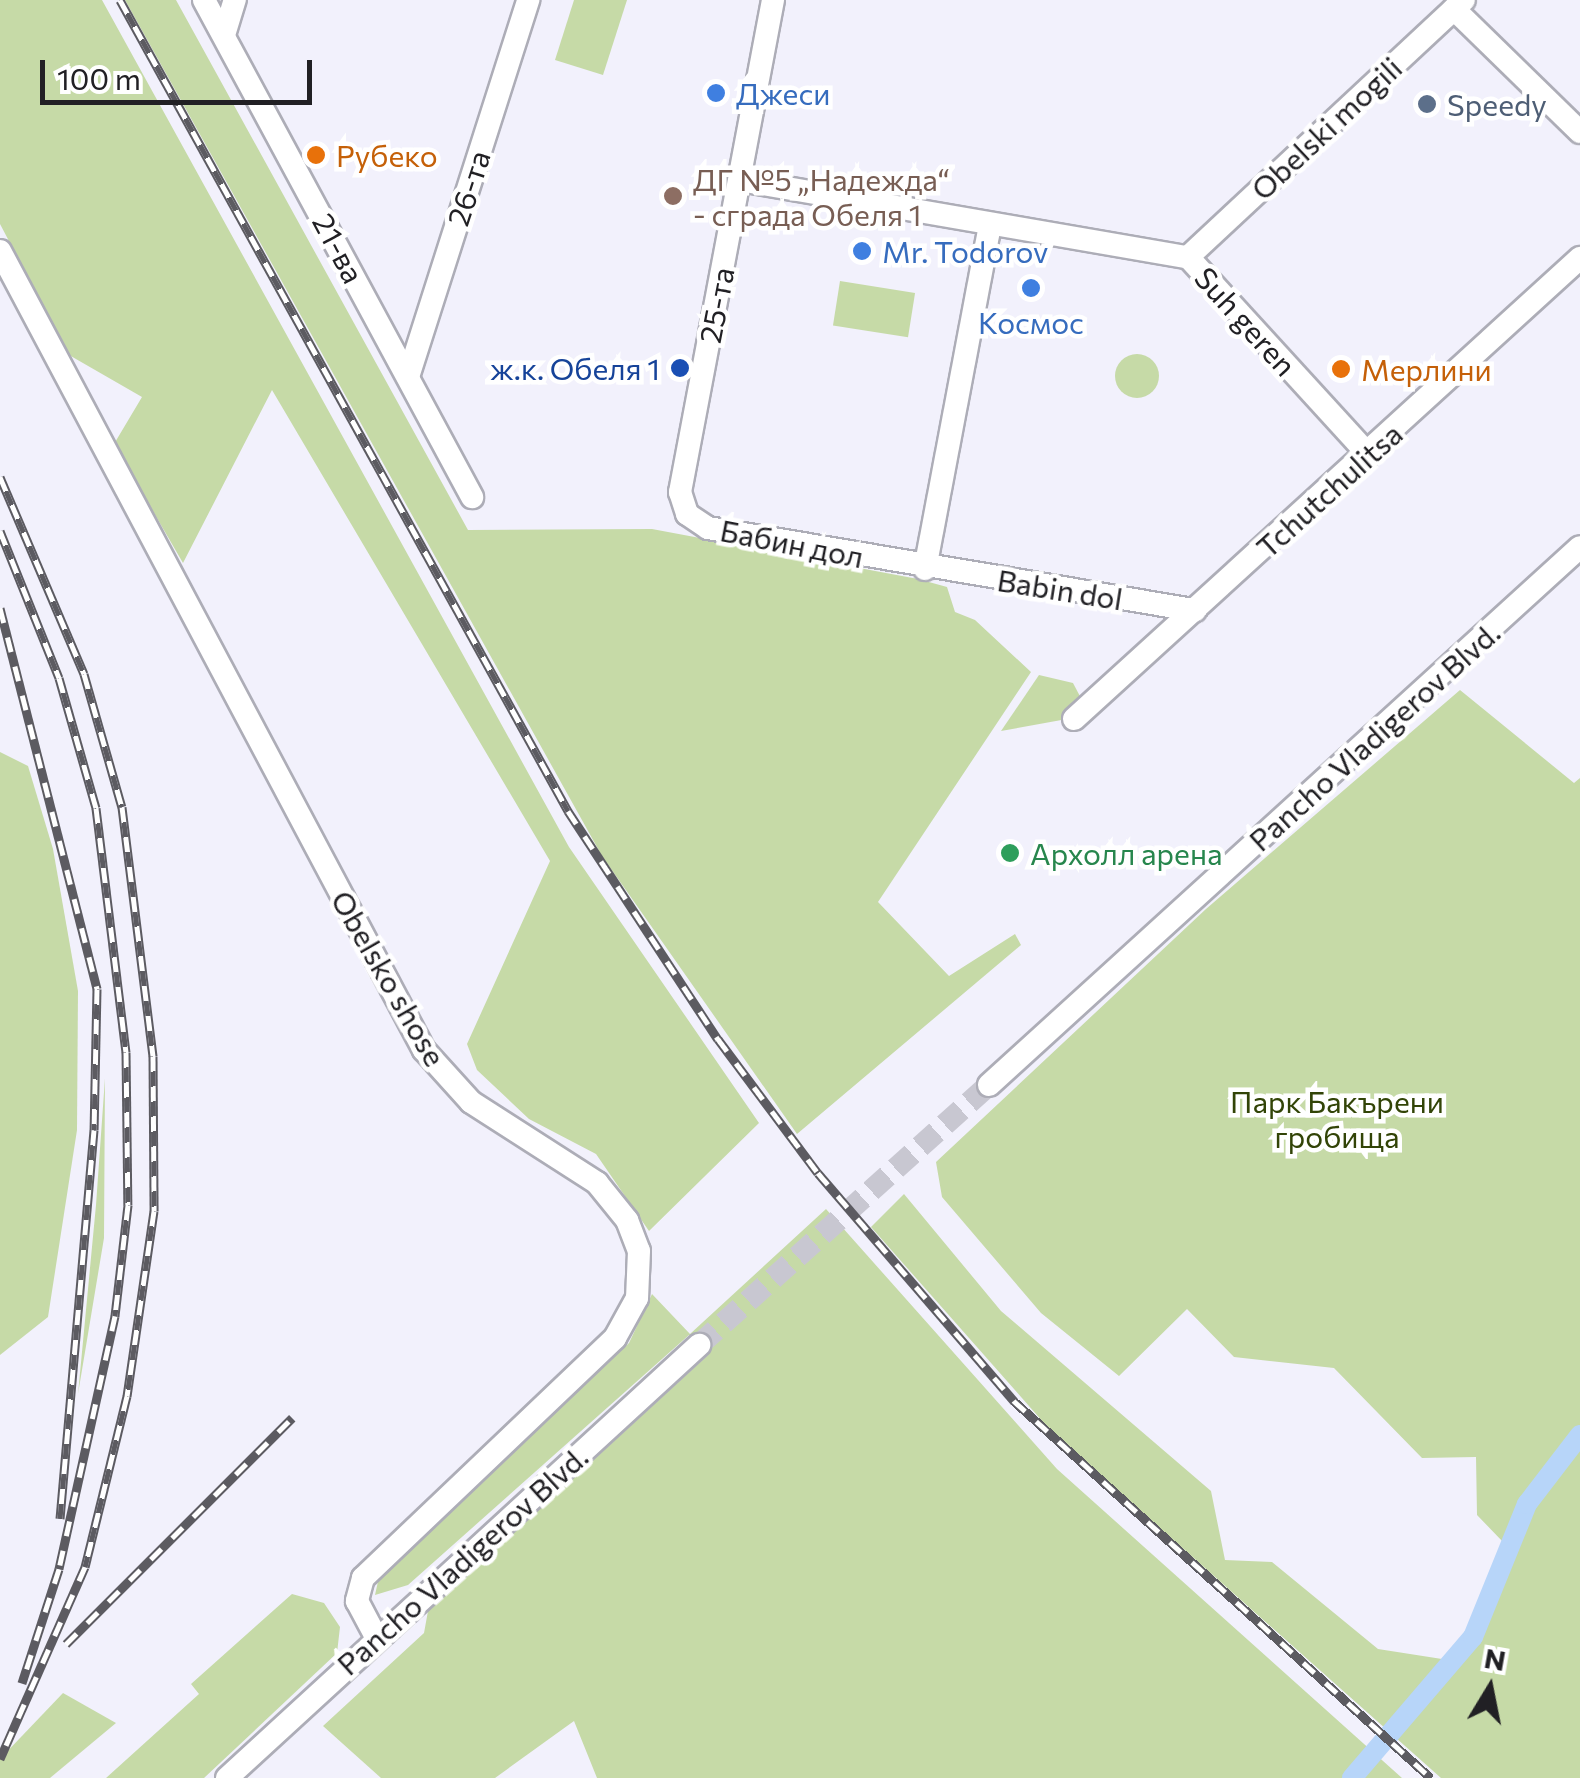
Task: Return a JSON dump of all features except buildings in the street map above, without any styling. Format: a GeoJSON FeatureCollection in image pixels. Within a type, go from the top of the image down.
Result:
{"type":"FeatureCollection","features":[{"type":"Feature","properties":{"kind":"street","name":"21-ва"},"geometry":{"type":"LineString","coordinates":[[204,0],[472,497]]}},
{"type":"Feature","properties":{"kind":"street"},"geometry":{"type":"LineString","coordinates":[[224,35],[235,0]]}},
{"type":"Feature","properties":{"kind":"street","name":"26-та"},"geometry":{"type":"LineString","coordinates":[[408,377],[528,0]]}},
{"type":"Feature","properties":{"kind":"street","name":"25-та"},"geometry":{"type":"LineString","coordinates":[[680,492],[773,0]]}},
{"type":"Feature","properties":{"kind":"street"},"geometry":{"type":"LineString","coordinates":[[1459,5],[1580,132]]}},
{"type":"Feature","properties":{"kind":"street","name":"Obelski mogili"},"geometry":{"type":"LineString","coordinates":[[1188,257],[1459,5]]}},
{"type":"Feature","properties":{"kind":"street","name":"Suh geren"},"geometry":{"type":"LineString","coordinates":[[740,180],[1188,257],[1368,456]]}},
{"type":"Feature","properties":{"kind":"street"},"geometry":{"type":"LineString","coordinates":[[925,568],[990,224]]}},
{"type":"Feature","properties":{"kind":"street","name":"Obelsko shose"},"geometry":{"type":"LineString","coordinates":[[0,251],[424,1050],[471,1102],[597,1183],[627,1220],[638,1250],[637,1298],[615,1338],[363,1578],[357,1601],[376,1636]]}},
{"type":"Feature","properties":{"kind":"street","name":"Tchutchulitsa"},"geometry":{"type":"LineString","coordinates":[[1074,719],[1368,456],[1580,258]]}},
{"type":"Feature","properties":{"kind":"street","name":"Бабин дол"},"geometry":{"type":"LineString","coordinates":[[680,492],[687,514],[708,528],[925,568]]}},
{"type":"Feature","properties":{"kind":"street","name":"Pancho Vladigerov Blvd."},"geometry":{"type":"LineString","coordinates":[[989,1086],[1580,547]]}},
{"type":"Feature","properties":{"kind":"street","name":"Babin dol"},"geometry":{"type":"LineString","coordinates":[[925,568],[1195,610]]}},
{"type":"Feature","properties":{"kind":"street","name":"Pancho Vladigerov Blvd."},"geometry":{"type":"LineString","coordinates":[[227,1778],[376,1636],[699,1345]]}},
{"type":"Feature","properties":{"kind":"green space"},"geometry":{"type":"Polygon","coordinates":[[[0,0],[102,0],[569,847],[759,1123],[649,1231],[596,1154],[529,1119],[477,1070],[467,1044],[550,861],[272,390],[183,563],[114,444],[142,397],[69,355],[0,224],[0,0]]]}},
{"type":"Feature","properties":{"kind":"green space"},"geometry":{"type":"Polygon","coordinates":[[[125,0],[176,0],[468,530],[652,529],[918,579],[947,587],[955,612],[975,620],[1031,672],[878,902],[949,976],[1015,934],[1021,945],[797,1134],[602,856],[125,0]]]}},
{"type":"Feature","properties":{"kind":"green space"},"geometry":{"type":"Polygon","coordinates":[[[574,0],[627,0],[603,75],[555,60],[574,0]]]}},
{"type":"Feature","properties":{"kind":"green space"},"geometry":{"type":"Polygon","coordinates":[[[840,281],[915,293],[908,337],[833,325],[840,281]]]}},
{"type":"Feature","properties":{"kind":"green space"},"geometry":{"type":"Polygon","coordinates":[[[1137,354],[1153,360],[1159,376],[1153,392],[1137,398],[1121,392],[1115,376],[1121,360],[1137,354]]]}},
{"type":"Feature","properties":{"kind":"green space"},"geometry":{"type":"Polygon","coordinates":[[[1039,675],[1073,683],[1083,702],[1067,719],[1001,731],[1039,675]]]}},
{"type":"Feature","properties":{"kind":"green space","name":"Парк Бакърени гробища"},"geometry":{"type":"Polygon","coordinates":[[[1460,690],[1574,783],[1580,778],[1580,1778],[1441,1778],[1051,1431],[871,1227],[904,1194],[1001,1311],[1211,1491],[1225,1560],[1272,1562],[1378,1649],[1442,1659],[1470,1628],[1504,1543],[1477,1515],[1476,1457],[1422,1458],[1334,1368],[1234,1357],[1187,1309],[1119,1376],[1041,1313],[942,1197],[936,1162],[1206,909],[1460,690]]]}},
{"type":"Feature","properties":{"kind":"green space"},"geometry":{"type":"Polygon","coordinates":[[[0,752],[28,766],[53,849],[78,991],[77,1130],[48,1317],[0,1355],[0,752]]]}},
{"type":"Feature","properties":{"kind":"green space"},"geometry":{"type":"Polygon","coordinates":[[[105,1078],[104,1238],[78,1394],[96,1205],[105,1078]]]}},
{"type":"Feature","properties":{"kind":"green space"},"geometry":{"type":"Polygon","coordinates":[[[826,1209],[1057,1469],[1402,1778],[597,1778],[574,1721],[495,1778],[381,1778],[323,1726],[424,1633],[428,1611],[708,1355],[689,1335],[408,1585],[375,1595],[379,1577],[629,1343],[652,1294],[690,1334],[826,1209]]]}},
{"type":"Feature","properties":{"kind":"green space"},"geometry":{"type":"Polygon","coordinates":[[[292,1594],[324,1603],[340,1627],[337,1653],[204,1778],[106,1778],[199,1694],[191,1684],[292,1594]]]}},
{"type":"Feature","properties":{"kind":"green space"},"geometry":{"type":"Polygon","coordinates":[[[63,1693],[116,1723],[50,1778],[0,1778],[0,1759],[63,1693]]]}},
{"type":"Feature","properties":{"kind":"waterway"},"geometry":{"type":"LineString","coordinates":[[1352,1778],[1473,1637],[1527,1504],[1580,1435]]}},
{"type":"Feature","properties":{"kind":"tunnel"},"geometry":{"type":"LineString","coordinates":[[699,1345],[989,1085]]}},
{"type":"Feature","properties":{"kind":"railway"},"geometry":{"type":"LineString","coordinates":[[120,0],[568,811],[718,1039],[818,1173],[1014,1401],[1431,1778]]}},
{"type":"Feature","properties":{"kind":"railway"},"geometry":{"type":"LineString","coordinates":[[0,477],[84,674],[122,807],[153,1056],[154,1211],[127,1396],[85,1567],[0,1759]]}},
{"type":"Feature","properties":{"kind":"railway"},"geometry":{"type":"LineString","coordinates":[[0,531],[59,678],[96,808],[126,1052],[128,1205],[115,1316],[59,1569],[22,1683]]}},
{"type":"Feature","properties":{"kind":"railway"},"geometry":{"type":"LineString","coordinates":[[0,608],[97,989],[94,1130],[60,1519]]}},
{"type":"Feature","properties":{"kind":"railway"},"geometry":{"type":"LineString","coordinates":[[66,1644],[292,1418]]}},
{"type":"Feature","properties":{"kind":"place","name":"Джеси"},"geometry":{"type":"Point","coordinates":[716,93]}},
{"type":"Feature","properties":{"kind":"place","name":"Speedy"},"geometry":{"type":"Point","coordinates":[1427,104]}},
{"type":"Feature","properties":{"kind":"place","name":"Рубеко"},"geometry":{"type":"Point","coordinates":[316,155]}},
{"type":"Feature","properties":{"kind":"place","name":"ДГ №5 „Надежда“ - сграда Обеля 1"},"geometry":{"type":"Point","coordinates":[673,196]}},
{"type":"Feature","properties":{"kind":"place","name":"Mr. Todorov"},"geometry":{"type":"Point","coordinates":[862,251]}},
{"type":"Feature","properties":{"kind":"place","name":"Космос"},"geometry":{"type":"Point","coordinates":[1031,288]}},
{"type":"Feature","properties":{"kind":"place","name":"ж.к. Обеля 1"},"geometry":{"type":"Point","coordinates":[680,368]}},
{"type":"Feature","properties":{"kind":"place","name":"Мерлини"},"geometry":{"type":"Point","coordinates":[1341,369]}},
{"type":"Feature","properties":{"kind":"place","name":"Архолл арена"},"geometry":{"type":"Point","coordinates":[1010,853]}}]}
